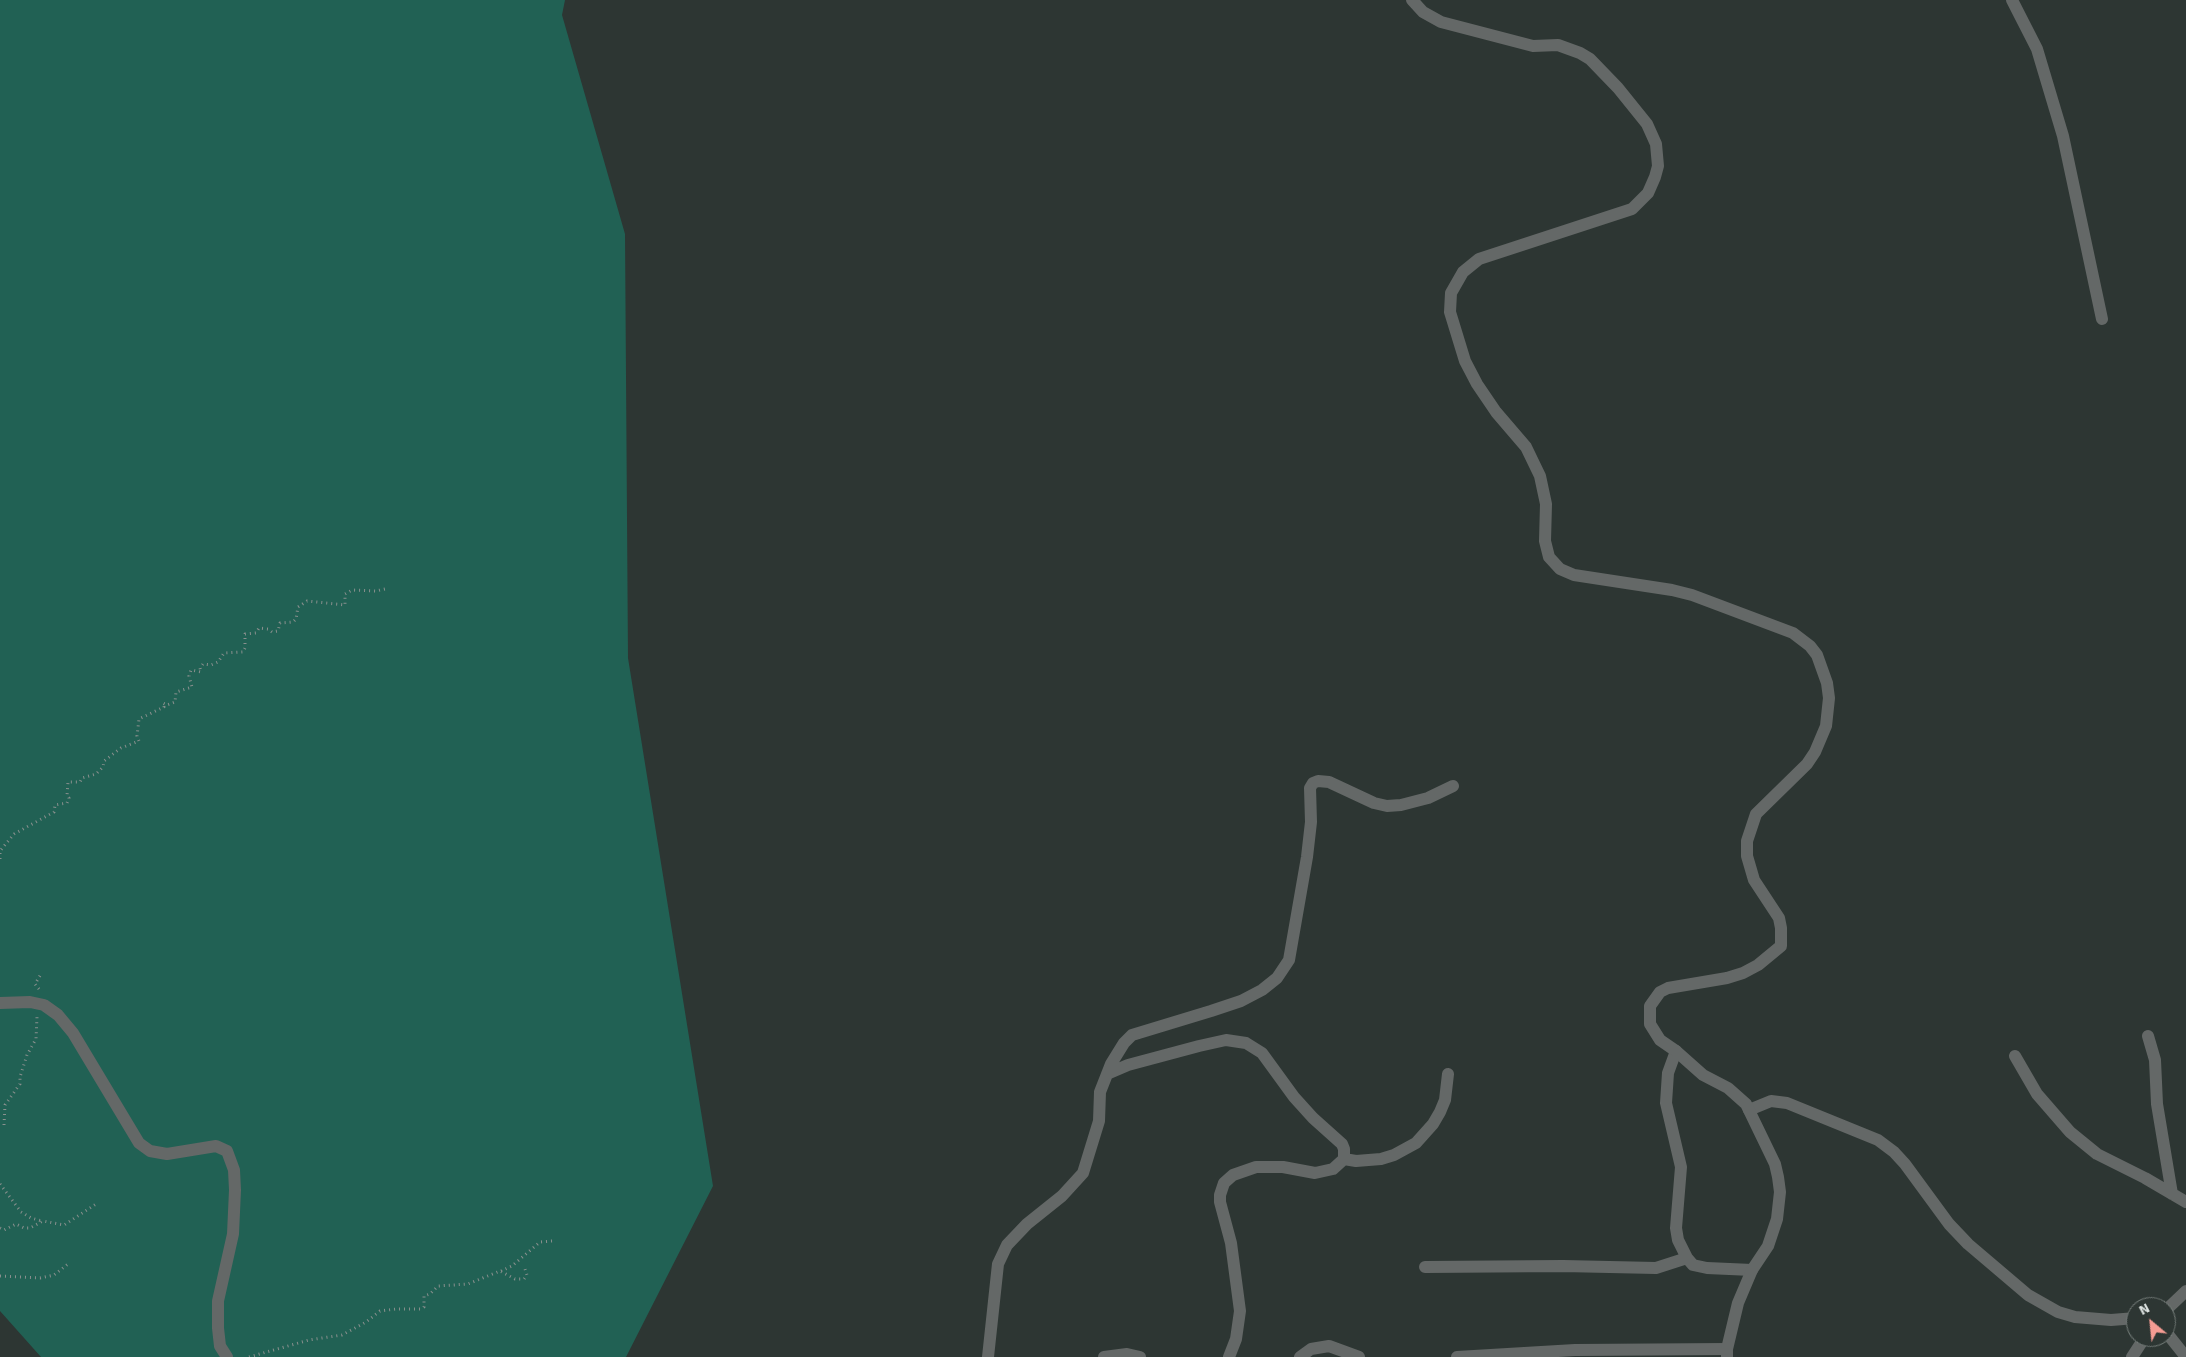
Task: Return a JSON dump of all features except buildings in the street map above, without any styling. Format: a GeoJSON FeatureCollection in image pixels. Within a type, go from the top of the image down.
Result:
{"type":"FeatureCollection","features":[{"type":"Feature","properties":{"kind":"street"},"geometry":{"type":"LineString","coordinates":[[1412,0],[1423,12],[1440,22],[1533,46],[1558,45],[1580,53],[1590,59],[1618,88],[1647,124],[1656,144],[1658,166],[1655,177],[1648,193],[1632,209],[1483,257],[1463,272],[1451,293],[1450,312],[1466,361],[1473,376],[1496,412],[1526,447],[1540,476],[1546,504],[1544,541],[1549,557],[1560,569],[1574,575],[1686,594],[1783,629],[1802,639],[1810,646],[1820,662],[1827,683],[1829,698],[1827,719],[1815,752],[1807,764],[1756,814],[1747,841],[1747,856],[1754,880],[1779,918],[1781,946],[1758,965],[1743,973],[1727,978],[1677,985],[1660,992],[1650,1006],[1650,1024],[1660,1040],[1676,1051],[1703,1075],[1716,1080],[1746,1104],[1774,1164],[1780,1192],[1773,1233],[1768,1246],[1752,1270],[1738,1303],[1727,1353],[1550,1354],[1457,1357]]}},
{"type":"Feature","properties":{"kind":"street"},"geometry":{"type":"LineString","coordinates":[[2012,0],[2037,49],[2063,136],[2102,319]]}},
{"type":"Feature","properties":{"kind":"street"},"geometry":{"type":"LineString","coordinates":[[988,1357],[998,1264],[1007,1245],[1027,1224],[1062,1196],[1083,1173],[1099,1121],[1100,1092],[1107,1074],[1124,1043],[1132,1035],[1177,1023],[1241,1000],[1262,990],[1277,978],[1289,960],[1307,857],[1311,822],[1310,788],[1313,783],[1318,781],[1329,782],[1374,803],[1387,806],[1401,805],[1428,798],[1452,786]]}},
{"type":"Feature","properties":{"kind":"street"},"geometry":{"type":"LineString","coordinates":[[0,1003],[30,1002],[40,1004],[58,1015],[73,1033],[139,1143],[150,1151],[167,1154],[216,1146],[227,1151],[234,1170],[236,1186],[233,1234],[218,1301],[218,1338],[227,1357]]}},
{"type":"Feature","properties":{"kind":"street"},"geometry":{"type":"LineString","coordinates":[[2148,1036],[2155,1060],[2157,1104],[2172,1194]]}},
{"type":"Feature","properties":{"kind":"street"},"geometry":{"type":"LineString","coordinates":[[1107,1074],[1128,1065],[1199,1046],[1226,1040],[1246,1043],[1262,1053],[1294,1097],[1313,1118],[1342,1144],[1345,1154],[1344,1159],[1333,1169],[1315,1173],[1283,1167],[1256,1167],[1233,1175],[1224,1183],[1220,1202],[1234,1260],[1240,1311],[1236,1340],[1229,1357]]}},
{"type":"Feature","properties":{"kind":"street"},"geometry":{"type":"LineString","coordinates":[[1676,1051],[1668,1073],[1666,1103],[1681,1167],[1676,1228],[1678,1240],[1687,1258],[1693,1264],[1708,1268],[1752,1270]]}},
{"type":"Feature","properties":{"kind":"street"},"geometry":{"type":"LineString","coordinates":[[2015,1056],[2037,1094],[2070,1132],[2098,1154],[2186,1202]]}},
{"type":"Feature","properties":{"kind":"street"},"geometry":{"type":"LineString","coordinates":[[1344,1159],[1356,1161],[1381,1159],[1416,1143],[1433,1124],[1440,1112],[1445,1100],[1448,1074]]}},
{"type":"Feature","properties":{"kind":"street"},"geometry":{"type":"LineString","coordinates":[[1749,1110],[1771,1101],[1787,1103],[1878,1140],[1894,1152],[1905,1164],[1949,1224],[1968,1244],[2028,1295],[2050,1308],[2075,1317],[2102,1320],[2126,1319]]}},
{"type":"Feature","properties":{"kind":"street"},"geometry":{"type":"LineString","coordinates":[[1425,1267],[1563,1266],[1656,1268],[1687,1258]]}},
{"type":"Feature","properties":{"kind":"street"},"geometry":{"type":"LineString","coordinates":[[2176,1300],[2186,1291]]}},
{"type":"Feature","properties":{"kind":"street"},"geometry":{"type":"LineString","coordinates":[[2176,1344],[2186,1357]]}},
{"type":"Feature","properties":{"kind":"street"},"geometry":{"type":"LineString","coordinates":[[1300,1357],[1312,1349],[1328,1346],[1359,1357]]}},
{"type":"Feature","properties":{"kind":"street"},"geometry":{"type":"LineString","coordinates":[[1104,1357],[1126,1355],[1140,1357]]}},
{"type":"Feature","properties":{"kind":"path"},"geometry":{"type":"LineString","coordinates":[[0,859],[0,851],[14,834],[50,815],[54,812],[55,805],[67,803],[70,798],[67,796],[68,782],[80,782],[82,778],[96,774],[103,767],[104,761],[121,748],[139,741],[137,736],[139,719],[164,707],[163,703],[167,705],[175,702],[176,692],[192,688],[189,676],[191,670],[201,672],[200,668],[203,664],[211,665],[218,662],[224,653],[243,652],[245,648],[245,634],[256,633],[260,628],[268,629],[272,632],[278,631],[280,623],[293,622],[296,619],[298,607],[308,601],[345,605],[345,594],[352,590],[376,591],[385,589]]}},
{"type":"Feature","properties":{"kind":"path"},"geometry":{"type":"LineString","coordinates":[[4,1125],[5,1105],[20,1084],[25,1062],[36,1039],[37,1015],[40,1004],[38,986],[35,984],[41,974]]}},
{"type":"Feature","properties":{"kind":"path"},"geometry":{"type":"LineString","coordinates":[[2,1101],[5,1105]]}},
{"type":"Feature","properties":{"kind":"path"},"geometry":{"type":"LineString","coordinates":[[0,1184],[20,1212],[31,1218],[43,1221],[64,1225],[91,1205],[96,1204]]}},
{"type":"Feature","properties":{"kind":"path"},"geometry":{"type":"LineString","coordinates":[[0,1228],[4,1230],[16,1224],[24,1228],[30,1228],[43,1221]]}},
{"type":"Feature","properties":{"kind":"path"},"geometry":{"type":"LineString","coordinates":[[249,1357],[309,1340],[342,1336],[380,1311],[396,1308],[422,1309],[424,1307],[424,1296],[430,1294],[438,1286],[468,1284],[512,1266],[540,1242],[552,1240]]}},
{"type":"Feature","properties":{"kind":"path"},"geometry":{"type":"LineString","coordinates":[[0,1276],[40,1278],[54,1274],[68,1264]]}},
{"type":"Feature","properties":{"kind":"path"},"geometry":{"type":"LineString","coordinates":[[500,1271],[515,1279],[521,1279],[527,1275],[524,1266]]}},
{"type":"Feature","properties":{"kind":"green space"},"geometry":{"type":"Polygon","coordinates":[[[0,0],[565,0],[562,15],[625,234],[628,658],[713,1186],[626,1357],[41,1357],[0,1311],[0,0]]]}}]}
